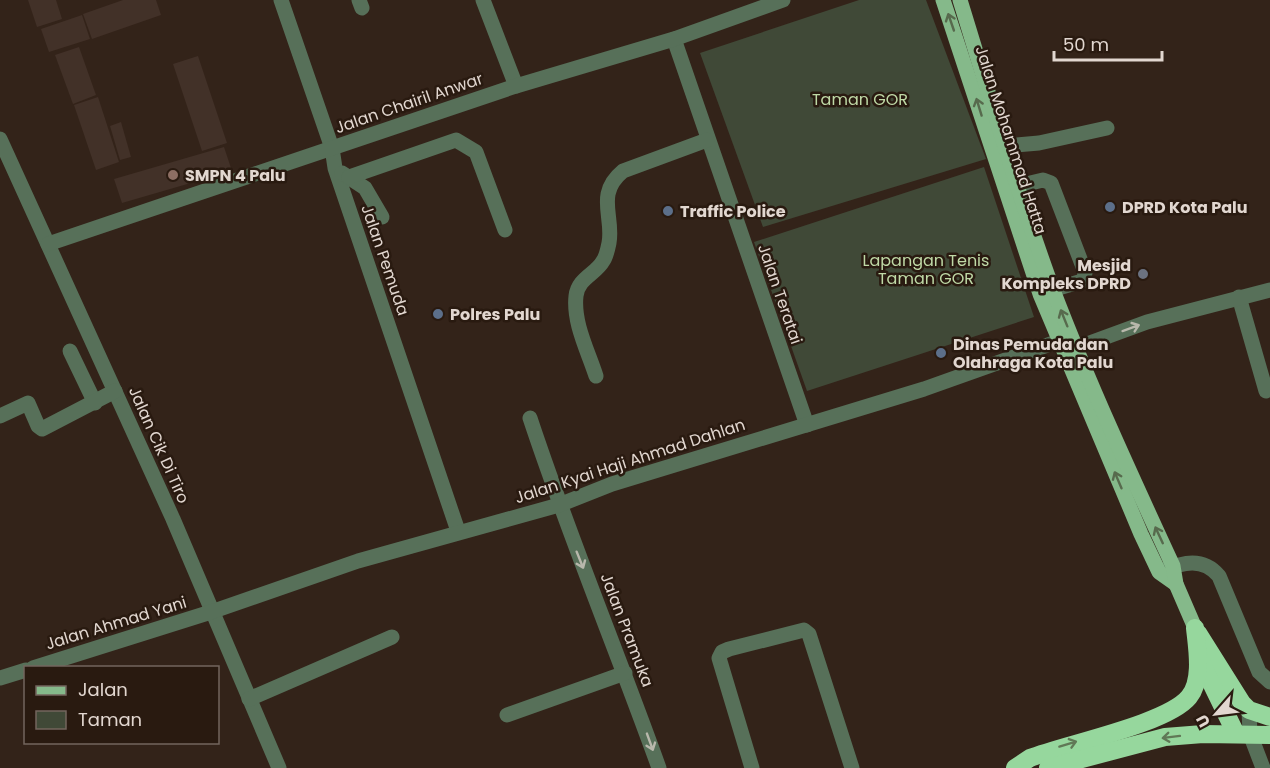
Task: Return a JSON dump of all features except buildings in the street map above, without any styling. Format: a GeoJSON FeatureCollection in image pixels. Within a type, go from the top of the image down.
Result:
{"type":"FeatureCollection","features":[{"type":"Feature","properties":{"kind":"highway","name":"Jalan Mohammad Hatta"},"geometry":{"type":"LineString","coordinates":[[1015,768],[1030,758],[1172,710],[1190,696],[1193,689],[1197,654],[1195,628]]}},
{"type":"Feature","properties":{"kind":"highway"},"geometry":{"type":"LineString","coordinates":[[1195,628],[1231,690],[1249,710],[1270,717]]}},
{"type":"Feature","properties":{"kind":"highway"},"geometry":{"type":"LineString","coordinates":[[1197,654],[1243,734]]}},
{"type":"Feature","properties":{"kind":"highway"},"geometry":{"type":"LineString","coordinates":[[1048,768],[1165,737],[1270,735]]}},
{"type":"Feature","properties":{"kind":"main road","name":"Jalan Mohammad Hatta"},"geometry":{"type":"LineString","coordinates":[[944,0],[999,147]]}},
{"type":"Feature","properties":{"kind":"main road","name":"Jalan Mohammad Hatta"},"geometry":{"type":"LineString","coordinates":[[960,0],[999,147],[1047,292],[1059,341],[1195,628]]}},
{"type":"Feature","properties":{"kind":"main road","name":"Jalan Mohammad Hatta"},"geometry":{"type":"LineString","coordinates":[[1047,292],[1076,348],[1166,569]]}},
{"type":"Feature","properties":{"kind":"street","name":"Jalan Pemuda"},"geometry":{"type":"LineString","coordinates":[[281,0],[332,148],[335,168],[458,531]]}},
{"type":"Feature","properties":{"kind":"street"},"geometry":{"type":"LineString","coordinates":[[483,0],[516,86]]}},
{"type":"Feature","properties":{"kind":"street","name":"Jalan Chairil Anwar"},"geometry":{"type":"LineString","coordinates":[[48,244],[516,86],[674,39],[783,0]]}},
{"type":"Feature","properties":{"kind":"street","name":"Jalan Teratai"},"geometry":{"type":"LineString","coordinates":[[674,39],[807,425]]}},
{"type":"Feature","properties":{"kind":"street"},"geometry":{"type":"LineString","coordinates":[[999,147],[1039,143],[1107,128]]}},
{"type":"Feature","properties":{"kind":"street","name":"Jalan Cik Di Tiro"},"geometry":{"type":"LineString","coordinates":[[0,139],[173,519],[279,768]]}},
{"type":"Feature","properties":{"kind":"street"},"geometry":{"type":"LineString","coordinates":[[349,177],[446,141],[456,140],[476,152],[505,230]]}},
{"type":"Feature","properties":{"kind":"street"},"geometry":{"type":"LineString","coordinates":[[596,376],[578,320],[576,295],[583,280],[603,261],[609,241],[606,210],[610,187],[615,177],[623,171],[707,140]]}},
{"type":"Feature","properties":{"kind":"street"},"geometry":{"type":"LineString","coordinates":[[335,168],[365,188],[382,216]]}},
{"type":"Feature","properties":{"kind":"street"},"geometry":{"type":"LineString","coordinates":[[1012,188],[1043,180],[1051,183],[1079,254],[1085,272],[1083,280],[1047,292]]}},
{"type":"Feature","properties":{"kind":"street"},"geometry":{"type":"LineString","coordinates":[[1076,348],[1148,322],[1270,290]]}},
{"type":"Feature","properties":{"kind":"street"},"geometry":{"type":"LineString","coordinates":[[1239,297],[1266,391]]}},
{"type":"Feature","properties":{"kind":"street","name":"Jalan Kyai Haji Ahmad Dahlan"},"geometry":{"type":"LineString","coordinates":[[211,612],[357,561],[458,531],[559,506],[612,484],[924,389],[1059,341]]}},
{"type":"Feature","properties":{"kind":"street"},"geometry":{"type":"LineString","coordinates":[[70,351],[95,403]]}},
{"type":"Feature","properties":{"kind":"street"},"geometry":{"type":"LineString","coordinates":[[0,416],[27,403],[38,426],[42,429],[115,391]]}},
{"type":"Feature","properties":{"kind":"street","name":"Jalan Pramuka"},"geometry":{"type":"LineString","coordinates":[[530,418],[559,506],[625,673],[659,768]]}},
{"type":"Feature","properties":{"kind":"street"},"geometry":{"type":"LineString","coordinates":[[1166,569],[1194,562],[1203,563],[1219,576],[1259,672],[1270,682]]}},
{"type":"Feature","properties":{"kind":"street","name":"Jalan Ahmad Yani"},"geometry":{"type":"LineString","coordinates":[[39,666],[211,612]]}},
{"type":"Feature","properties":{"kind":"street"},"geometry":{"type":"LineString","coordinates":[[752,768],[719,658],[722,652],[804,630],[809,634],[852,768]]}},
{"type":"Feature","properties":{"kind":"street"},"geometry":{"type":"LineString","coordinates":[[249,699],[392,637]]}},
{"type":"Feature","properties":{"kind":"street"},"geometry":{"type":"LineString","coordinates":[[0,678],[24,671]]}},
{"type":"Feature","properties":{"kind":"street"},"geometry":{"type":"LineString","coordinates":[[507,715],[625,673]]}},
{"type":"Feature","properties":{"kind":"street"},"geometry":{"type":"LineString","coordinates":[[1249,710],[1243,734],[1263,768]]}},
{"type":"Feature","properties":{"kind":"shaded area"},"geometry":{"type":"Polygon","coordinates":[[[28,0],[56,0],[62,19],[37,27],[28,0]]]}},
{"type":"Feature","properties":{"kind":"shaded area"},"geometry":{"type":"Polygon","coordinates":[[[123,0],[156,0],[161,15],[92,39],[83,14],[123,0]]]}},
{"type":"Feature","properties":{"kind":"shaded area"},"geometry":{"type":"Polygon","coordinates":[[[82,15],[90,39],[49,52],[41,29],[82,15]]]}},
{"type":"Feature","properties":{"kind":"shaded area"},"geometry":{"type":"Polygon","coordinates":[[[79,47],[96,95],[73,104],[55,55],[79,47]]]}},
{"type":"Feature","properties":{"kind":"shaded area","name":"SMPN 4 Palu"},"geometry":{"type":"Polygon","coordinates":[[[198,56],[227,143],[202,151],[173,64],[198,56]]]}},
{"type":"Feature","properties":{"kind":"shaded area"},"geometry":{"type":"Polygon","coordinates":[[[98,97],[119,162],[96,170],[74,105],[98,97]]]}},
{"type":"Feature","properties":{"kind":"shaded area"},"geometry":{"type":"Polygon","coordinates":[[[121,122],[131,157],[120,160],[110,126],[121,122]]]}},
{"type":"Feature","properties":{"kind":"shaded area","name":"SMPN 4 Palu"},"geometry":{"type":"Polygon","coordinates":[[[224,147],[232,171],[122,203],[114,179],[224,147]]]}},
{"type":"Feature","properties":{"kind":"green space","name":"Taman GOR"},"geometry":{"type":"Polygon","coordinates":[[[859,0],[926,0],[986,159],[763,227],[700,53],[859,0]]]}},
{"type":"Feature","properties":{"kind":"green space","name":"Lapangan Tenis Taman GOR"},"geometry":{"type":"Polygon","coordinates":[[[984,167],[1034,317],[807,391],[754,242],[984,167]]]}},
{"type":"Feature","properties":{"kind":"place","name":"SMPN 4 Palu"},"geometry":{"type":"Point","coordinates":[173,175]}},
{"type":"Feature","properties":{"kind":"place","name":"DPRD Kota Palu"},"geometry":{"type":"Point","coordinates":[1110,207]}},
{"type":"Feature","properties":{"kind":"place","name":"Traffic Police"},"geometry":{"type":"Point","coordinates":[668,211]}},
{"type":"Feature","properties":{"kind":"place","name":"Mesjid Kompleks DPRD"},"geometry":{"type":"Point","coordinates":[1143,274]}},
{"type":"Feature","properties":{"kind":"place","name":"Polres Palu"},"geometry":{"type":"Point","coordinates":[438,314]}},
{"type":"Feature","properties":{"kind":"place","name":"Dinas Pemuda dan Olahraga Kota Palu"},"geometry":{"type":"Point","coordinates":[941,353]}}]}
